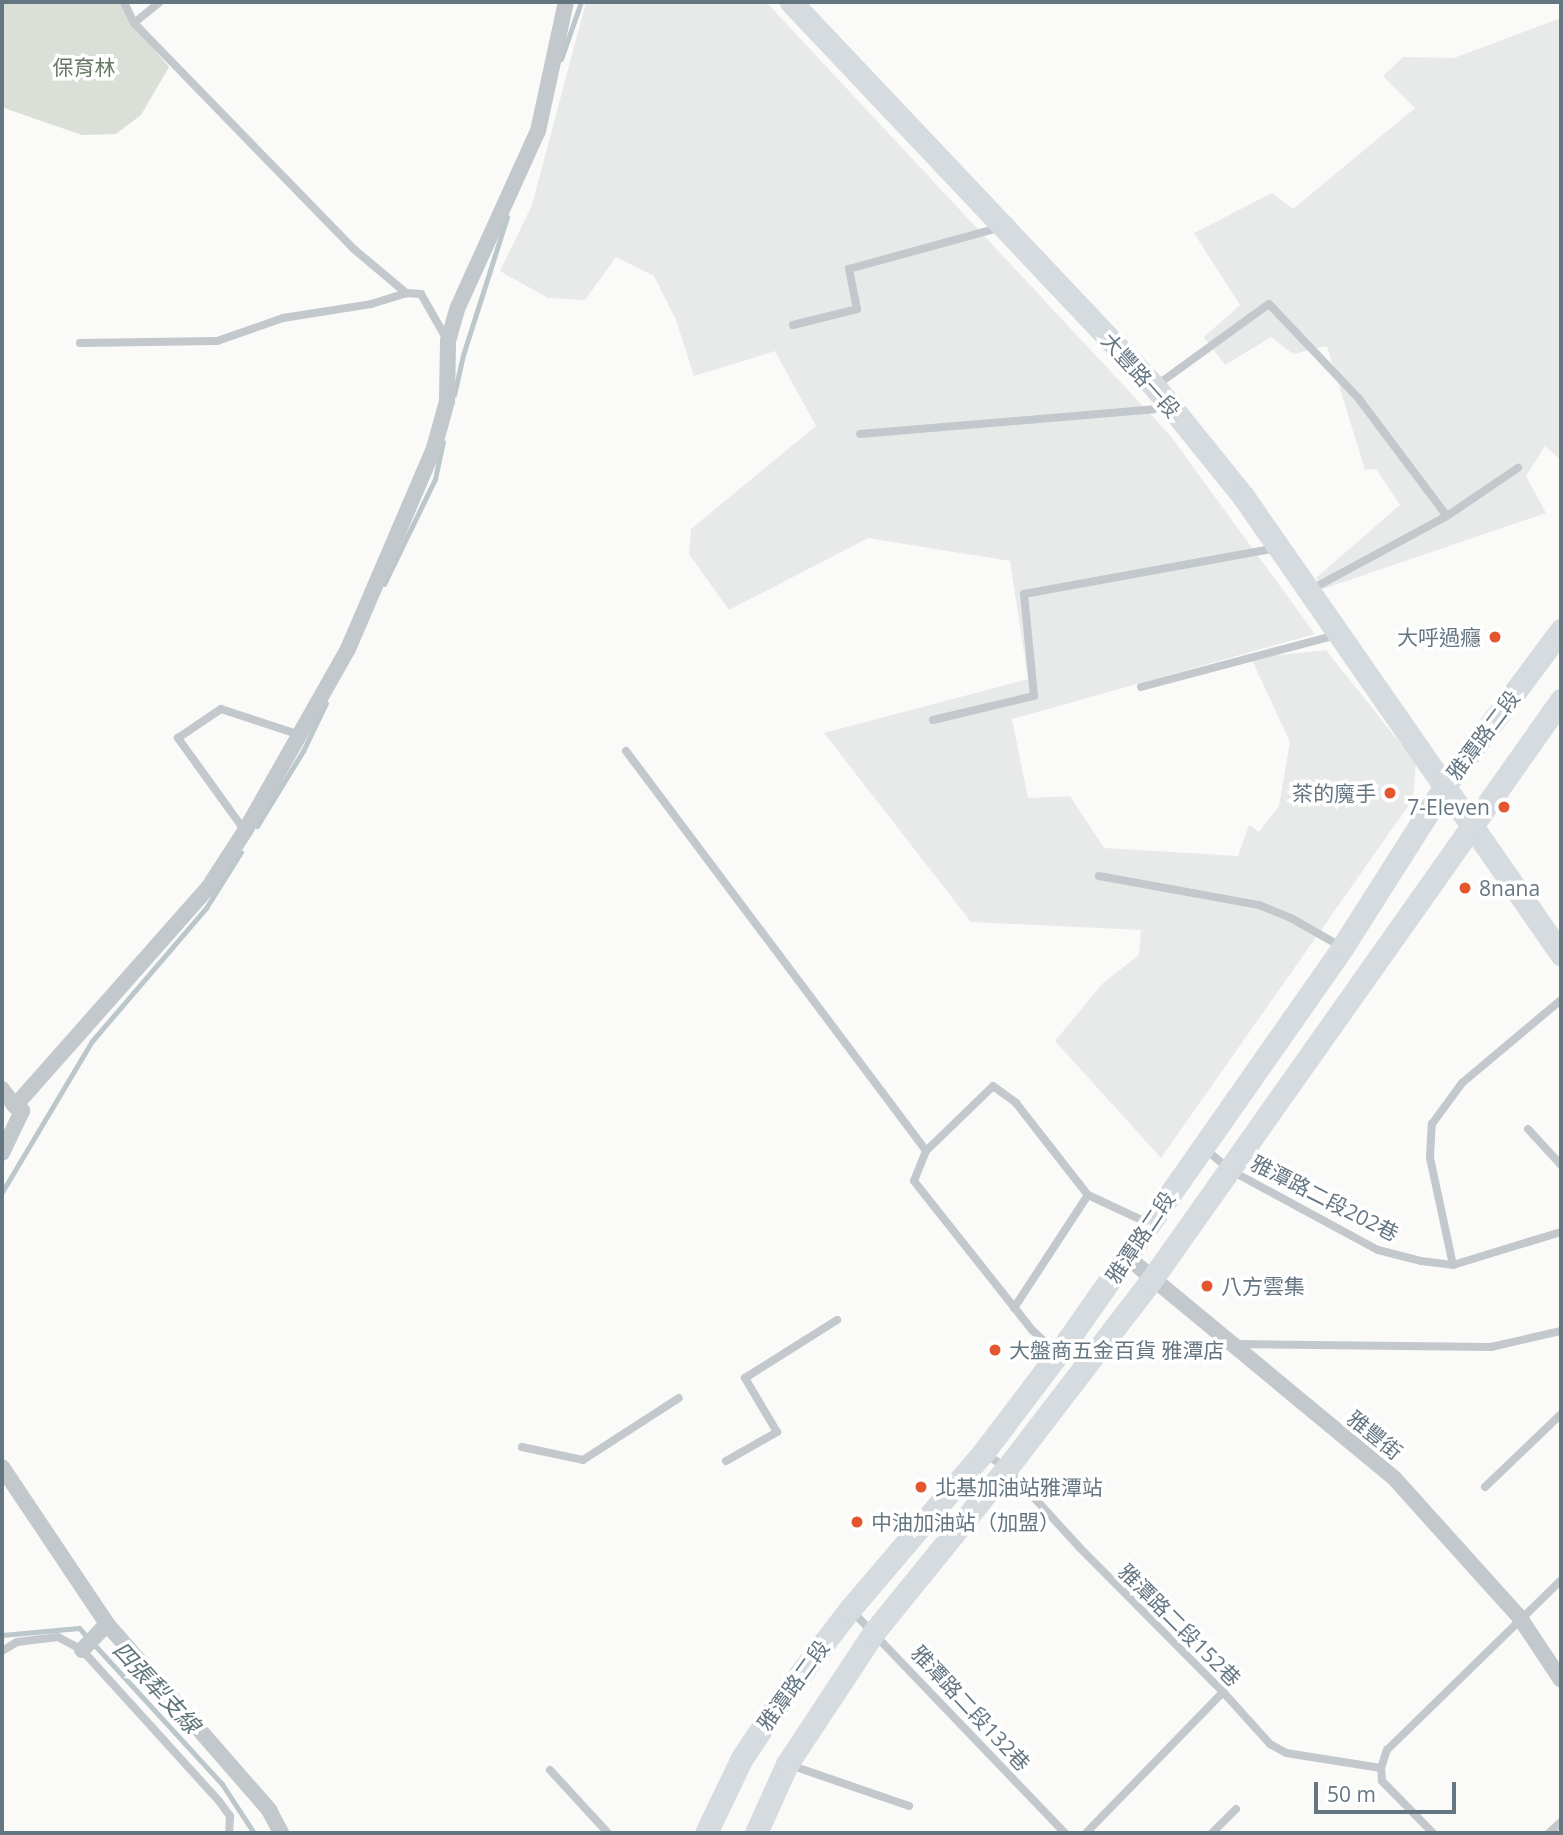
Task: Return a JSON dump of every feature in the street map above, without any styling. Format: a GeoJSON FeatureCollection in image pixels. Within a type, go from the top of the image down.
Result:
{"type":"FeatureCollection","features":[{"type":"Feature","properties":{"kind":"street"},"geometry":{"type":"LineString","coordinates":[[15,1106],[208,888],[245,831],[348,649],[429,460],[447,401],[448,341],[458,307],[538,131],[566,2]]}},
{"type":"Feature","properties":{"kind":"street","name":"大豐路一段"},"geometry":{"type":"LineString","coordinates":[[791,2],[1172,408],[1243,496],[1561,954]]}},
{"type":"Feature","properties":{"kind":"street","name":"雅潭路二段"},"geometry":{"type":"LineString","coordinates":[[706,1833],[742,1758],[784,1695],[849,1609],[983,1452],[1058,1354],[1342,947],[1444,787],[1561,630]]}},
{"type":"Feature","properties":{"kind":"street","name":"雅潭路二段"},"geometry":{"type":"LineString","coordinates":[[756,1833],[787,1764],[874,1632],[1007,1468],[1152,1279],[1561,700]]}},
{"type":"Feature","properties":{"kind":"street"},"geometry":{"type":"LineString","coordinates":[[2,1089],[22,1111],[2,1153]]}},
{"type":"Feature","properties":{"kind":"street","name":"雅豐街"},"geometry":{"type":"LineString","coordinates":[[1127,1257],[1395,1479],[1520,1618],[1561,1680]]}},
{"type":"Feature","properties":{"kind":"street"},"geometry":{"type":"LineString","coordinates":[[2,1467],[107,1624],[269,1810],[281,1833]]}},
{"type":"Feature","properties":{"kind":"street"},"geometry":{"type":"LineString","coordinates":[[82,1650],[107,1624]]}},
{"type":"Feature","properties":{"kind":"lane"},"geometry":{"type":"LineString","coordinates":[[124,2],[134,23],[355,250],[406,293]]}},
{"type":"Feature","properties":{"kind":"lane"},"geometry":{"type":"LineString","coordinates":[[134,23],[160,2]]}},
{"type":"Feature","properties":{"kind":"lane"},"geometry":{"type":"LineString","coordinates":[[793,325],[857,309],[849,269],[1004,226]]}},
{"type":"Feature","properties":{"kind":"lane"},"geometry":{"type":"LineString","coordinates":[[80,343],[217,341],[283,318],[371,304],[406,293],[421,293],[448,341]]}},
{"type":"Feature","properties":{"kind":"lane"},"geometry":{"type":"LineString","coordinates":[[1155,387],[1269,304],[1360,399],[1447,516]]}},
{"type":"Feature","properties":{"kind":"lane"},"geometry":{"type":"LineString","coordinates":[[860,434],[1172,408]]}},
{"type":"Feature","properties":{"kind":"lane"},"geometry":{"type":"LineString","coordinates":[[1309,590],[1447,516],[1518,468]]}},
{"type":"Feature","properties":{"kind":"lane"},"geometry":{"type":"LineString","coordinates":[[933,720],[1034,696],[1024,594],[1279,547]]}},
{"type":"Feature","properties":{"kind":"lane"},"geometry":{"type":"LineString","coordinates":[[1141,687],[1340,634]]}},
{"type":"Feature","properties":{"kind":"lane"},"geometry":{"type":"LineString","coordinates":[[245,831],[178,738],[221,709],[301,735]]}},
{"type":"Feature","properties":{"kind":"lane"},"geometry":{"type":"LineString","coordinates":[[626,751],[926,1150]]}},
{"type":"Feature","properties":{"kind":"lane"},"geometry":{"type":"LineString","coordinates":[[1099,876],[1259,905],[1291,918],[1342,947]]}},
{"type":"Feature","properties":{"kind":"lane"},"geometry":{"type":"LineString","coordinates":[[1453,1265],[1430,1158],[1432,1124],[1462,1083],[1561,1000]]}},
{"type":"Feature","properties":{"kind":"lane"},"geometry":{"type":"LineString","coordinates":[[1058,1354],[1032,1330],[914,1181],[926,1150],[993,1086],[1016,1103],[1088,1195],[1149,1223]]}},
{"type":"Feature","properties":{"kind":"lane"},"geometry":{"type":"LineString","coordinates":[[1528,1129],[1561,1165]]}},
{"type":"Feature","properties":{"kind":"lane","name":"雅潭路二段202巷"},"geometry":{"type":"LineString","coordinates":[[1202,1146],[1230,1170],[1378,1250],[1421,1262],[1453,1265],[1561,1232]]}},
{"type":"Feature","properties":{"kind":"lane"},"geometry":{"type":"LineString","coordinates":[[1014,1308],[1088,1195]]}},
{"type":"Feature","properties":{"kind":"lane"},"geometry":{"type":"LineString","coordinates":[[726,1461],[777,1432],[746,1378],[837,1320]]}},
{"type":"Feature","properties":{"kind":"lane"},"geometry":{"type":"LineString","coordinates":[[1231,1344],[1491,1347],[1561,1331]]}},
{"type":"Feature","properties":{"kind":"lane"},"geometry":{"type":"LineString","coordinates":[[522,1447],[583,1460],[680,1398]]}},
{"type":"Feature","properties":{"kind":"lane"},"geometry":{"type":"LineString","coordinates":[[1485,1487],[1561,1414]]}},
{"type":"Feature","properties":{"kind":"lane","name":"雅潭路二段152巷"},"geometry":{"type":"LineString","coordinates":[[983,1452],[1007,1468],[1080,1548],[1223,1692],[1270,1744],[1286,1753],[1381,1768]]}},
{"type":"Feature","properties":{"kind":"lane"},"geometry":{"type":"LineString","coordinates":[[1433,1833],[1382,1782],[1381,1768],[1387,1750],[1561,1580]]}},
{"type":"Feature","properties":{"kind":"lane","name":"雅潭路二段132巷"},"geometry":{"type":"LineString","coordinates":[[849,1609],[1065,1833]]}},
{"type":"Feature","properties":{"kind":"lane"},"geometry":{"type":"LineString","coordinates":[[2,1651],[17,1642],[58,1637],[82,1650],[219,1801],[230,1816],[229,1833]]}},
{"type":"Feature","properties":{"kind":"lane"},"geometry":{"type":"LineString","coordinates":[[1086,1833],[1223,1692]]}},
{"type":"Feature","properties":{"kind":"lane"},"geometry":{"type":"LineString","coordinates":[[787,1764],[909,1806]]}},
{"type":"Feature","properties":{"kind":"lane"},"geometry":{"type":"LineString","coordinates":[[550,1770],[608,1833]]}},
{"type":"Feature","properties":{"kind":"lane"},"geometry":{"type":"LineString","coordinates":[[1212,1833],[1236,1809]]}},
{"type":"Feature","properties":{"kind":"lane"},"geometry":{"type":"LineString","coordinates":[[1549,1833],[1561,1822]]}},
{"type":"Feature","properties":{"kind":"shaded area"},"geometry":{"type":"Polygon","coordinates":[[[586,2],[766,2],[1169,434],[1315,634],[1012,719],[1028,798],[1070,796],[1104,848],[1238,856],[1249,825],[1259,832],[1279,806],[1290,742],[1251,658],[1326,650],[1416,763],[1413,799],[1161,1158],[1055,1041],[1103,983],[1139,955],[1141,930],[971,922],[824,733],[1028,679],[1010,561],[868,538],[729,610],[689,554],[691,529],[816,426],[775,351],[694,376],[676,320],[654,276],[616,257],[585,300],[548,298],[500,271],[532,205],[586,2]]]}},
{"type":"Feature","properties":{"kind":"shaded area"},"geometry":{"type":"Polygon","coordinates":[[[1561,18],[1561,460],[1545,446],[1526,476],[1546,513],[1323,589],[1316,578],[1400,505],[1376,469],[1365,470],[1327,346],[1293,354],[1271,337],[1225,365],[1204,337],[1240,305],[1194,233],[1272,193],[1293,209],[1415,108],[1383,76],[1403,57],[1454,58],[1561,18]]]}},
{"type":"Feature","properties":{"kind":"green space","name":"保育林"},"geometry":{"type":"Polygon","coordinates":[[[2,2],[126,2],[129,20],[169,67],[141,115],[116,134],[82,135],[7,109],[2,106],[2,2]]]}},
{"type":"Feature","properties":{"kind":"waterway"},"geometry":{"type":"LineString","coordinates":[[561,59],[581,2]]}},
{"type":"Feature","properties":{"kind":"waterway"},"geometry":{"type":"LineString","coordinates":[[454,395],[463,355],[507,217]]}},
{"type":"Feature","properties":{"kind":"waterway"},"geometry":{"type":"LineString","coordinates":[[384,584],[435,479],[443,442]]}},
{"type":"Feature","properties":{"kind":"waterway"},"geometry":{"type":"LineString","coordinates":[[257,826],[303,751],[326,703]]}},
{"type":"Feature","properties":{"kind":"waterway"},"geometry":{"type":"LineString","coordinates":[[2,1192],[92,1041],[206,908],[241,852]]}},
{"type":"Feature","properties":{"kind":"waterway","name":"四張犁支線"},"geometry":{"type":"LineString","coordinates":[[2,1635],[79,1628],[222,1784],[254,1833]]}},
{"type":"Feature","properties":{"kind":"place","name":"大呼過癮"},"geometry":{"type":"Point","coordinates":[1495,637]}},
{"type":"Feature","properties":{"kind":"place","name":"茶的魔手"},"geometry":{"type":"Point","coordinates":[1390,793]}},
{"type":"Feature","properties":{"kind":"place","name":"7-Eleven"},"geometry":{"type":"Point","coordinates":[1504,807]}},
{"type":"Feature","properties":{"kind":"place","name":"8nana"},"geometry":{"type":"Point","coordinates":[1465,888]}},
{"type":"Feature","properties":{"kind":"place","name":"八方雲集"},"geometry":{"type":"Point","coordinates":[1207,1286]}},
{"type":"Feature","properties":{"kind":"place","name":"大盤商五金百貨 雅潭店"},"geometry":{"type":"Point","coordinates":[995,1350]}},
{"type":"Feature","properties":{"kind":"place","name":"北基加油站雅潭站"},"geometry":{"type":"Point","coordinates":[921,1487]}},
{"type":"Feature","properties":{"kind":"place","name":"中油加油站（加盟）"},"geometry":{"type":"Point","coordinates":[857,1522]}}]}
